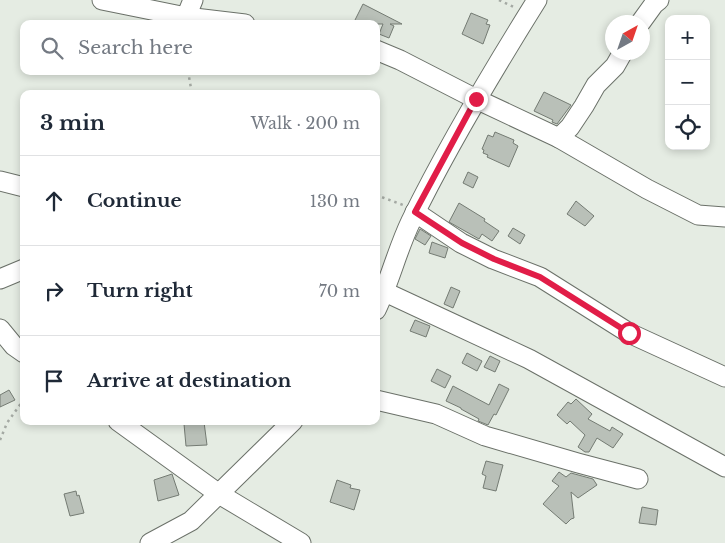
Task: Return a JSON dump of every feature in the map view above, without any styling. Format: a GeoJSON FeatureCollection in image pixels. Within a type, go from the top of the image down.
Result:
{"type":"FeatureCollection","features":[{"type":"Feature","properties":{"kind":"street"},"geometry":{"type":"LineString","coordinates":[[102,0],[186,18],[206,20]]}},
{"type":"Feature","properties":{"kind":"street"},"geometry":{"type":"LineString","coordinates":[[186,18],[193,0]]}},
{"type":"Feature","properties":{"kind":"street"},"geometry":{"type":"LineString","coordinates":[[537,0],[476,99],[415,212],[380,291],[529,359],[725,467]]}},
{"type":"Feature","properties":{"kind":"street"},"geometry":{"type":"LineString","coordinates":[[646,15],[659,0]]}},
{"type":"Feature","properties":{"kind":"street"},"geometry":{"type":"LineString","coordinates":[[380,52],[559,138],[647,189],[698,215],[725,217]]}},
{"type":"Feature","properties":{"kind":"street"},"geometry":{"type":"LineString","coordinates":[[559,138],[584,106],[596,85],[618,60]]}},
{"type":"Feature","properties":{"kind":"street"},"geometry":{"type":"LineString","coordinates":[[0,181],[20,186]]}},
{"type":"Feature","properties":{"kind":"street"},"geometry":{"type":"LineString","coordinates":[[415,212],[462,243],[494,259],[540,277],[629,333],[725,377]]}},
{"type":"Feature","properties":{"kind":"street"},"geometry":{"type":"LineString","coordinates":[[0,279],[20,272]]}},
{"type":"Feature","properties":{"kind":"street"},"geometry":{"type":"LineString","coordinates":[[0,329],[20,350]]}},
{"type":"Feature","properties":{"kind":"street"},"geometry":{"type":"LineString","coordinates":[[380,401],[436,414],[485,436],[578,464],[638,479]]}},
{"type":"Feature","properties":{"kind":"street"},"geometry":{"type":"LineString","coordinates":[[124,425],[219,494],[301,543]]}},
{"type":"Feature","properties":{"kind":"street"},"geometry":{"type":"LineString","coordinates":[[150,543],[191,520],[289,425]]}},
{"type":"Feature","properties":{"kind":"path"},"geometry":{"type":"LineString","coordinates":[[189,75],[191,90]]}},
{"type":"Feature","properties":{"kind":"path"},"geometry":{"type":"LineString","coordinates":[[380,196],[403,205],[415,212]]}},
{"type":"Feature","properties":{"kind":"path"},"geometry":{"type":"LineString","coordinates":[[0,440],[7,423],[20,405]]}},
{"type":"Feature","properties":{"kind":"building"},"geometry":{"type":"Polygon","coordinates":[[[363,4],[402,24],[390,24],[394,26],[389,38],[380,34],[383,24],[380,24],[380,20],[355,20],[363,4]]]}},
{"type":"Feature","properties":{"kind":"building"},"geometry":{"type":"Polygon","coordinates":[[[471,13],[488,20],[486,24],[490,25],[483,44],[462,34],[471,13]]]}},
{"type":"Feature","properties":{"kind":"building"},"geometry":{"type":"Polygon","coordinates":[[[544,92],[571,105],[557,124],[552,122],[553,120],[534,111],[544,92]]]}},
{"type":"Feature","properties":{"kind":"building"},"geometry":{"type":"Polygon","coordinates":[[[495,132],[514,140],[513,143],[518,146],[509,167],[487,157],[488,155],[483,153],[484,150],[482,149],[488,135],[493,137],[495,132]]]}},
{"type":"Feature","properties":{"kind":"building"},"geometry":{"type":"Polygon","coordinates":[[[468,172],[478,177],[473,188],[463,183],[468,172]]]}},
{"type":"Feature","properties":{"kind":"building"},"geometry":{"type":"Polygon","coordinates":[[[576,201],[594,216],[585,226],[567,214],[576,201]]]}},
{"type":"Feature","properties":{"kind":"building"},"geometry":{"type":"Polygon","coordinates":[[[459,203],[485,219],[484,221],[499,231],[492,241],[482,234],[479,239],[449,222],[459,203]]]}},
{"type":"Feature","properties":{"kind":"building"},"geometry":{"type":"Polygon","coordinates":[[[513,228],[525,235],[520,244],[508,236],[513,228]]]}},
{"type":"Feature","properties":{"kind":"building"},"geometry":{"type":"Polygon","coordinates":[[[420,229],[431,236],[425,245],[415,239],[420,229]]]}},
{"type":"Feature","properties":{"kind":"building"},"geometry":{"type":"Polygon","coordinates":[[[432,242],[448,248],[445,258],[429,253],[432,242]]]}},
{"type":"Feature","properties":{"kind":"building"},"geometry":{"type":"Polygon","coordinates":[[[451,287],[460,291],[453,308],[444,304],[451,287]]]}},
{"type":"Feature","properties":{"kind":"building"},"geometry":{"type":"Polygon","coordinates":[[[415,320],[430,326],[426,337],[410,331],[415,320]]]}},
{"type":"Feature","properties":{"kind":"building"},"geometry":{"type":"Polygon","coordinates":[[[467,353],[482,361],[477,371],[462,363],[467,353]]]}},
{"type":"Feature","properties":{"kind":"building"},"geometry":{"type":"Polygon","coordinates":[[[490,356],[500,361],[495,372],[484,367],[490,356]]]}},
{"type":"Feature","properties":{"kind":"building"},"geometry":{"type":"Polygon","coordinates":[[[437,369],[451,376],[445,388],[431,381],[437,369]]]}},
{"type":"Feature","properties":{"kind":"building"},"geometry":{"type":"Polygon","coordinates":[[[499,384],[509,389],[496,415],[494,414],[488,425],[446,401],[453,386],[489,405],[499,384]]]}},
{"type":"Feature","properties":{"kind":"building"},"geometry":{"type":"Polygon","coordinates":[[[9,390],[15,400],[0,407],[0,395],[9,390]]]}},
{"type":"Feature","properties":{"kind":"building"},"geometry":{"type":"Polygon","coordinates":[[[576,399],[592,414],[588,419],[610,431],[612,427],[623,434],[613,448],[597,438],[589,452],[585,452],[578,447],[585,435],[570,421],[567,424],[557,415],[568,402],[571,404],[576,399]]]}},
{"type":"Feature","properties":{"kind":"building"},"geometry":{"type":"Polygon","coordinates":[[[184,425],[204,425],[207,445],[186,446],[184,425]]]}},
{"type":"Feature","properties":{"kind":"building"},"geometry":{"type":"Polygon","coordinates":[[[486,461],[503,465],[496,491],[483,488],[486,476],[482,474],[486,461]]]}},
{"type":"Feature","properties":{"kind":"building"},"geometry":{"type":"Polygon","coordinates":[[[559,472],[566,477],[571,473],[593,479],[597,485],[578,498],[571,492],[574,518],[566,524],[543,504],[559,486],[552,481],[559,472]]]}},
{"type":"Feature","properties":{"kind":"building"},"geometry":{"type":"Polygon","coordinates":[[[172,474],[179,495],[158,501],[154,480],[172,474]]]}},
{"type":"Feature","properties":{"kind":"building"},"geometry":{"type":"Polygon","coordinates":[[[337,480],[351,485],[350,488],[360,490],[354,510],[330,502],[337,480]]]}},
{"type":"Feature","properties":{"kind":"building"},"geometry":{"type":"Polygon","coordinates":[[[76,491],[84,513],[70,516],[64,494],[76,491]]]}},
{"type":"Feature","properties":{"kind":"building"},"geometry":{"type":"Polygon","coordinates":[[[642,507],[658,510],[656,525],[639,523],[642,507]]]}},
{"type":"Feature","properties":{"kind":"route"},"geometry":{"type":"LineString","coordinates":[[476,99],[415,212],[462,243],[494,259],[540,277],[629,333]]}}]}
